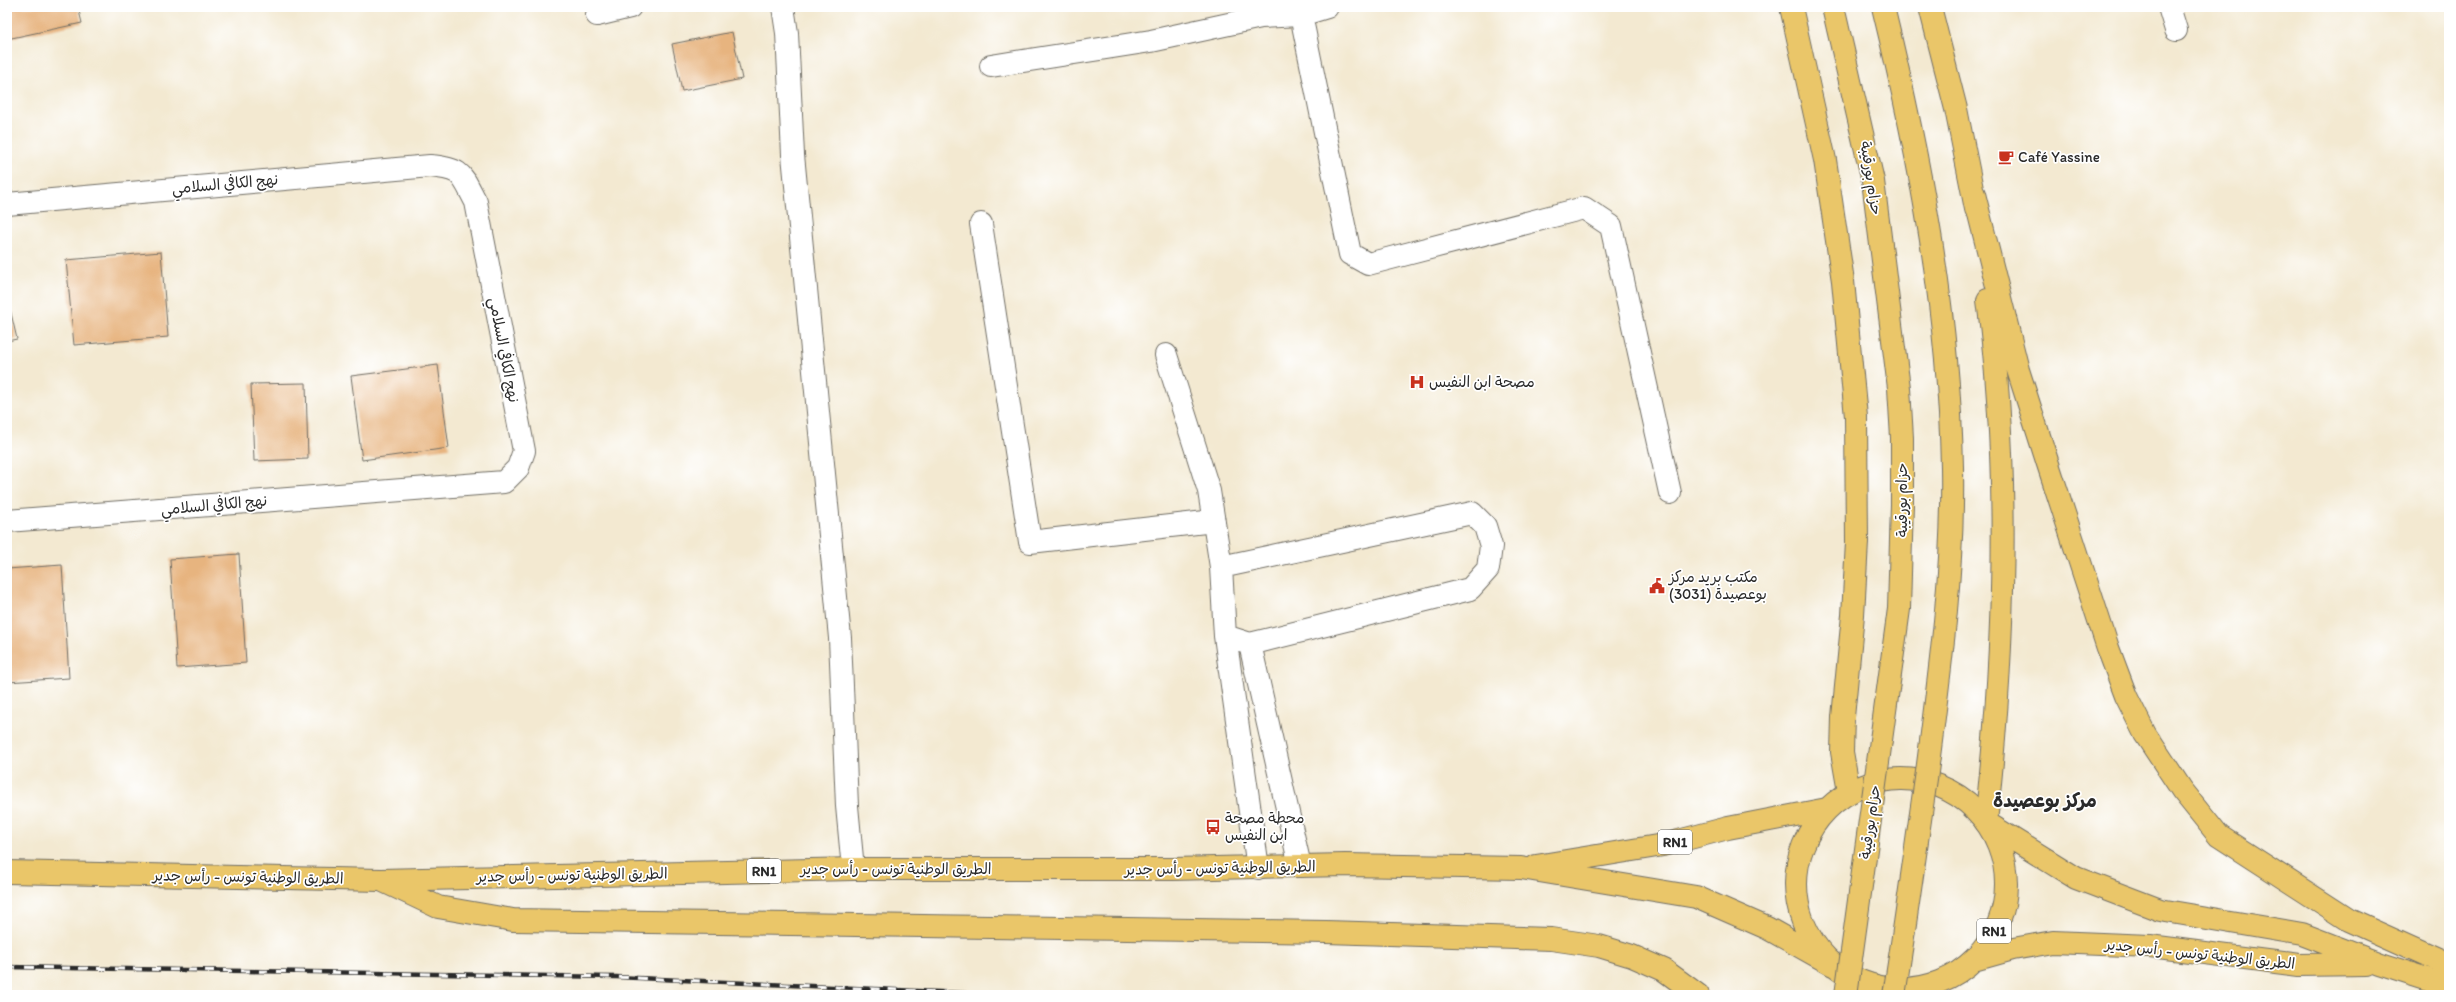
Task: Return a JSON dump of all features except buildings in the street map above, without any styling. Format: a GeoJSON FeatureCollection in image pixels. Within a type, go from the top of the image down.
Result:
{"type":"FeatureCollection","features":[{"type":"Feature","properties":{"kind":"main road"},"geometry":{"type":"LineString","coordinates":[[1791,7],[1826,167],[1843,281],[1856,417],[1856,549],[1853,615],[1843,717],[1842,752],[1849,792]]}},
{"type":"Feature","properties":{"kind":"main road","name":"حزام بورقيبة"},"geometry":{"type":"LineString","coordinates":[[1832,7],[1874,181],[1899,388],[1902,467],[1899,609],[1846,995]]}},
{"type":"Feature","properties":{"kind":"main road"},"geometry":{"type":"LineString","coordinates":[[1883,7],[1922,182],[1934,253],[1943,319],[1952,468],[1951,530],[1936,700],[1912,882],[1894,995]]}},
{"type":"Feature","properties":{"kind":"main road"},"geometry":{"type":"LineString","coordinates":[[1930,7],[1956,110],[1974,194],[2018,370],[2108,648],[2126,696],[2145,734],[2182,790],[2219,836],[2349,920],[2449,965]]}},
{"type":"Feature","properties":{"kind":"main road"},"geometry":{"type":"LineString","coordinates":[[1974,194],[1994,347],[2002,431],[2003,555],[1995,741],[1986,822]]}},
{"type":"Feature","properties":{"kind":"main road","name":"RN1"},"geometry":{"type":"LineString","coordinates":[[1897,779],[1923,781],[1947,789],[1968,803],[1986,822],[2000,848],[2006,878],[2000,915],[1992,936],[1974,960],[1954,976],[1930,986],[1904,990],[1878,987],[1854,979],[1833,965],[1810,938],[1798,905],[1797,870],[1807,837],[1827,809],[1849,792],[1873,783],[1897,779]]}},
{"type":"Feature","properties":{"kind":"main road","name":"الطريق الوطنية تونس - رأس جدير"},"geometry":{"type":"LineString","coordinates":[[1521,868],[1663,845],[1728,828],[1827,809]]}},
{"type":"Feature","properties":{"kind":"main road","name":"الطريق الوطنية تونس - رأس جدير"},"geometry":{"type":"LineString","coordinates":[[1986,822],[2076,878],[2160,910],[2302,934],[2380,964],[2449,986]]}},
{"type":"Feature","properties":{"kind":"main road","name":"الطريق الوطنية تونس - رأس جدير"},"geometry":{"type":"LineString","coordinates":[[7,872],[381,880],[853,869],[1258,868],[1300,866],[1521,868],[1696,897],[1767,928],[1833,965]]}},
{"type":"Feature","properties":{"kind":"main road"},"geometry":{"type":"LineString","coordinates":[[381,880],[438,907],[513,920],[1326,932],[1551,939],[1598,946],[1632,956],[1664,970],[1698,995]]}},
{"type":"Feature","properties":{"kind":"main road","name":"الطريق الوطنية تونس - رأس جدير"},"geometry":{"type":"LineString","coordinates":[[1974,960],[2013,949],[2053,942],[2150,946],[2299,965],[2380,964]]}},
{"type":"Feature","properties":{"kind":"street"},"geometry":{"type":"LineString","coordinates":[[597,14],[630,7]]}},
{"type":"Feature","properties":{"kind":"street"},"geometry":{"type":"LineString","coordinates":[[783,7],[787,40],[793,155],[840,638],[847,806],[853,869]]}},
{"type":"Feature","properties":{"kind":"street"},"geometry":{"type":"LineString","coordinates":[[990,66],[1152,41],[1260,12],[1301,15],[1327,7]]}},
{"type":"Feature","properties":{"kind":"street"},"geometry":{"type":"LineString","coordinates":[[2169,7],[2176,30]]}},
{"type":"Feature","properties":{"kind":"street"},"geometry":{"type":"LineString","coordinates":[[1301,15],[1350,254],[1368,264],[1584,208],[1611,226],[1670,493]]}},
{"type":"Feature","properties":{"kind":"street","name":"نهج الكافي السلامي"},"geometry":{"type":"LineString","coordinates":[[7,204],[430,166],[450,168],[459,172],[476,202],[524,451],[518,468],[504,482],[7,521]]}},
{"type":"Feature","properties":{"kind":"street"},"geometry":{"type":"LineString","coordinates":[[981,224],[1030,542],[1214,521]]}},
{"type":"Feature","properties":{"kind":"street"},"geometry":{"type":"LineString","coordinates":[[1166,355],[1209,491],[1221,567],[1225,636],[1258,868]]}},
{"type":"Feature","properties":{"kind":"street"},"geometry":{"type":"LineString","coordinates":[[1221,567],[1472,513],[1484,526],[1491,546],[1488,569],[1470,589],[1250,644],[1225,636]]}},
{"type":"Feature","properties":{"kind":"street"},"geometry":{"type":"LineString","coordinates":[[1250,644],[1300,866]]}},
{"type":"Feature","properties":{"kind":"railway"},"geometry":{"type":"LineString","coordinates":[[7,967],[616,977],[1005,995]]}},
{"type":"Feature","properties":{"kind":"place","name":"Café Yassine"},"geometry":{"type":"Point","coordinates":[2006,157]}},
{"type":"Feature","properties":{"kind":"place","name":"مصحة ابن النفيس"},"geometry":{"type":"Point","coordinates":[1417,382]}},
{"type":"Feature","properties":{"kind":"place","name":"مكتب بريد مركز بوعصيدة (3031)"},"geometry":{"type":"Point","coordinates":[1657,586]}},
{"type":"Feature","properties":{"kind":"place","name":"محطة مصحة ابن النفيس"},"geometry":{"type":"Point","coordinates":[1213,827]}},
{"type":"Feature","properties":{"kind":"district","name":"مركز بوعصيدة"},"geometry":{"type":"Point","coordinates":[2045,800]}}]}
